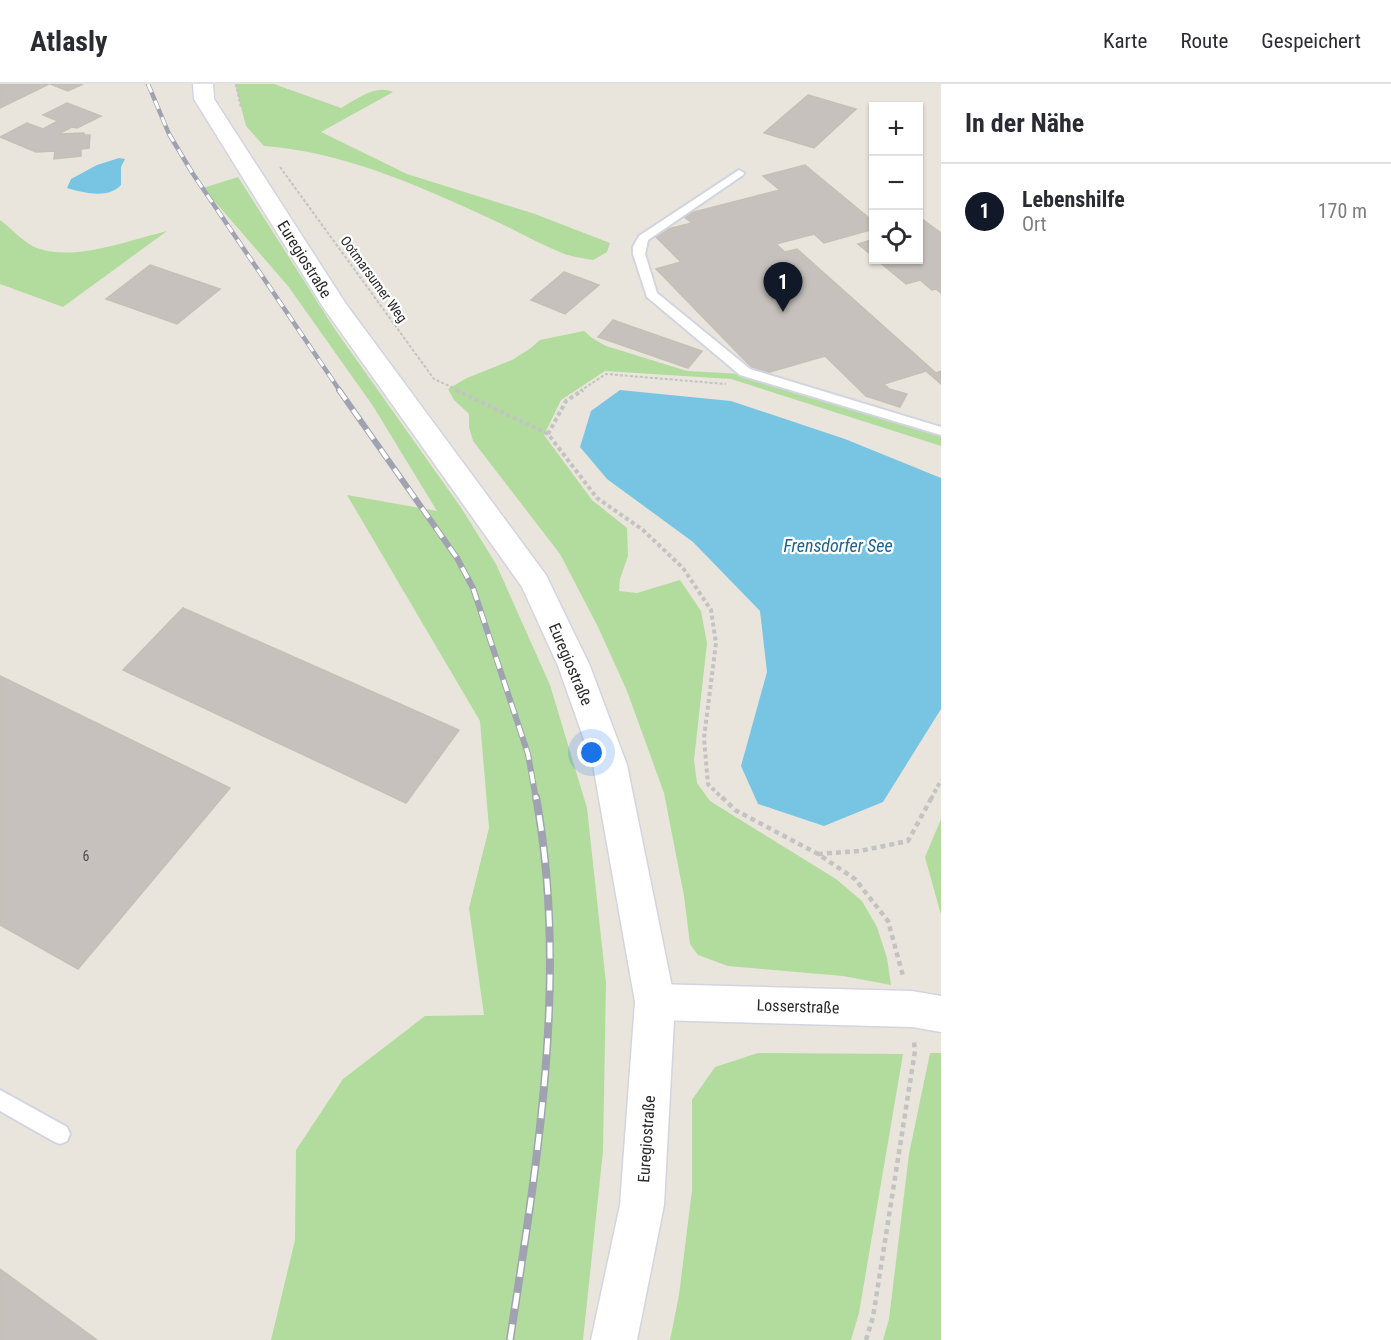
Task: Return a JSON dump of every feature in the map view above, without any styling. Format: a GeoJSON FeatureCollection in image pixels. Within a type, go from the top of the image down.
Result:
{"type":"FeatureCollection","features":[{"type":"Feature","properties":{"kind":"main road","name":"Euregiostraße"},"geometry":{"type":"LineString","coordinates":[[203,84],[204,99],[335,307],[535,583],[574,666],[610,765],[655,1002],[642,1205],[614,1340]]}},
{"type":"Feature","properties":{"kind":"main road","name":"Losserstraße"},"geometry":{"type":"LineString","coordinates":[[655,1002],[926,1011]]}},
{"type":"Feature","properties":{"kind":"lane"},"geometry":{"type":"LineString","coordinates":[[739,173],[643,238],[639,246],[639,254],[651,294],[745,372],[941,431]]}},
{"type":"Feature","properties":{"kind":"lane"},"geometry":{"type":"LineString","coordinates":[[0,1100],[60,1134]]}},
{"type":"Feature","properties":{"kind":"path"},"geometry":{"type":"LineString","coordinates":[[236,84],[242,110]]}},
{"type":"Feature","properties":{"kind":"path","name":"Ootmarsumer Weg"},"geometry":{"type":"LineString","coordinates":[[279,165],[434,379],[548,434]]}},
{"type":"Feature","properties":{"kind":"path"},"geometry":{"type":"LineString","coordinates":[[732,384],[606,374],[566,401],[548,434],[597,498],[643,530],[683,568],[711,610],[716,643],[704,738],[708,784],[735,810],[818,854],[855,879],[888,921],[926,1011],[915,1051],[873,1317],[866,1340]]}},
{"type":"Feature","properties":{"kind":"path"},"geometry":{"type":"LineString","coordinates":[[818,854],[860,851],[908,841],[941,780]]}},
{"type":"Feature","properties":{"kind":"green space"},"geometry":{"type":"Polygon","coordinates":[[[235,84],[274,84],[341,108],[373,91],[393,92],[321,132],[407,174],[535,214],[610,243],[607,252],[593,260],[566,254],[417,186],[357,164],[295,150],[264,146],[246,126],[235,84]]]}},
{"type":"Feature","properties":{"kind":"green space"},"geometry":{"type":"Polygon","coordinates":[[[238,177],[334,328],[462,509],[496,564],[550,685],[587,808],[606,983],[603,1151],[583,1340],[271,1340],[295,1240],[296,1150],[343,1079],[425,1016],[484,1015],[469,908],[489,828],[480,721],[347,495],[437,511],[373,406],[288,286],[203,188],[238,177]]]}},
{"type":"Feature","properties":{"kind":"green space"},"geometry":{"type":"Polygon","coordinates":[[[0,220],[32,246],[52,252],[68,253],[102,248],[167,231],[63,307],[0,284],[0,220]]]}},
{"type":"Feature","properties":{"kind":"green space"},"geometry":{"type":"Polygon","coordinates":[[[584,331],[606,346],[687,371],[743,374],[941,429],[941,446],[731,379],[605,371],[561,400],[544,435],[592,500],[627,528],[628,556],[620,579],[619,591],[637,593],[680,580],[701,611],[707,643],[694,760],[697,783],[710,801],[836,879],[862,901],[877,927],[887,958],[891,985],[843,976],[728,966],[698,955],[690,944],[684,896],[664,793],[627,691],[598,627],[560,554],[473,441],[469,427],[469,414],[454,400],[448,389],[467,378],[512,360],[540,340],[584,331]]]}},
{"type":"Feature","properties":{"kind":"green space"},"geometry":{"type":"Polygon","coordinates":[[[941,819],[941,915],[925,857],[941,819]]]}},
{"type":"Feature","properties":{"kind":"green space"},"geometry":{"type":"Polygon","coordinates":[[[758,1053],[903,1054],[859,1313],[851,1340],[670,1340],[679,1295],[692,1190],[692,1100],[715,1067],[758,1053]]]}},
{"type":"Feature","properties":{"kind":"green space"},"geometry":{"type":"Polygon","coordinates":[[[930,1053],[941,1053],[941,1340],[883,1340],[889,1319],[909,1154],[930,1053]]]}},
{"type":"Feature","properties":{"kind":"water"},"geometry":{"type":"Polygon","coordinates":[[[119,158],[125,159],[121,167],[121,185],[116,189],[96,194],[67,188],[71,179],[97,165],[119,158]]]}},
{"type":"Feature","properties":{"kind":"water","name":"Frensdorfer See"},"geometry":{"type":"Polygon","coordinates":[[[620,390],[731,401],[845,439],[941,478],[941,709],[883,802],[824,826],[758,804],[741,766],[767,672],[760,611],[693,542],[607,479],[580,447],[591,411],[620,390]]]}},
{"type":"Feature","properties":{"kind":"building"},"geometry":{"type":"Polygon","coordinates":[[[0,84],[49,84],[0,108],[0,84]]]}},
{"type":"Feature","properties":{"kind":"building"},"geometry":{"type":"Polygon","coordinates":[[[50,84],[83,84],[68,91],[50,84]]]}},
{"type":"Feature","properties":{"kind":"building"},"geometry":{"type":"Polygon","coordinates":[[[808,95],[856,109],[814,148],[764,133],[808,95]]]}},
{"type":"Feature","properties":{"kind":"building"},"geometry":{"type":"Polygon","coordinates":[[[67,103],[101,116],[77,128],[72,127],[58,134],[84,133],[84,135],[90,135],[89,148],[81,149],[81,156],[54,159],[55,151],[36,152],[0,137],[27,123],[43,129],[58,121],[43,115],[67,103]]]}},
{"type":"Feature","properties":{"kind":"building"},"geometry":{"type":"Polygon","coordinates":[[[805,165],[869,218],[869,230],[824,243],[814,234],[776,244],[785,252],[797,249],[936,373],[941,371],[941,384],[926,371],[884,384],[889,389],[907,394],[900,407],[866,396],[825,356],[759,375],[656,269],[681,262],[652,233],[692,223],[682,215],[780,190],[763,176],[805,165]]]}},
{"type":"Feature","properties":{"kind":"building"},"geometry":{"type":"Polygon","coordinates":[[[923,220],[941,233],[941,293],[936,289],[932,290],[920,280],[906,284],[882,264],[923,264],[923,220]]]}},
{"type":"Feature","properties":{"kind":"building"},"geometry":{"type":"Polygon","coordinates":[[[869,241],[869,253],[858,244],[869,241]]]}},
{"type":"Feature","properties":{"kind":"building"},"geometry":{"type":"Polygon","coordinates":[[[150,265],[220,289],[177,324],[106,299],[150,265]]]}},
{"type":"Feature","properties":{"kind":"building"},"geometry":{"type":"Polygon","coordinates":[[[564,272],[599,285],[565,314],[531,300],[564,272]]]}},
{"type":"Feature","properties":{"kind":"building"},"geometry":{"type":"Polygon","coordinates":[[[613,320],[702,351],[688,368],[598,337],[613,320]]]}},
{"type":"Feature","properties":{"kind":"building"},"geometry":{"type":"Polygon","coordinates":[[[183,608],[459,730],[406,803],[123,670],[183,608]]]}},
{"type":"Feature","properties":{"kind":"building"},"geometry":{"type":"Polygon","coordinates":[[[0,676],[230,788],[78,969],[0,925],[0,676]]]}},
{"type":"Feature","properties":{"kind":"building"},"geometry":{"type":"Polygon","coordinates":[[[0,1269],[97,1340],[0,1340],[0,1269]]]}},
{"type":"Feature","properties":{"kind":"railway"},"geometry":{"type":"LineString","coordinates":[[148,84],[169,134],[193,174],[340,391]]}},
{"type":"Feature","properties":{"kind":"railway"},"geometry":{"type":"LineString","coordinates":[[339,390],[457,558],[473,588],[528,754],[536,799]]}},
{"type":"Feature","properties":{"kind":"railway"},"geometry":{"type":"LineString","coordinates":[[510,1340],[530,1205],[546,1069],[550,933],[545,865],[536,797]]}},
{"type":"Feature","properties":{"kind":"place","name":"Lebenshilfe"},"geometry":{"type":"Point","coordinates":[783,312]}}]}
